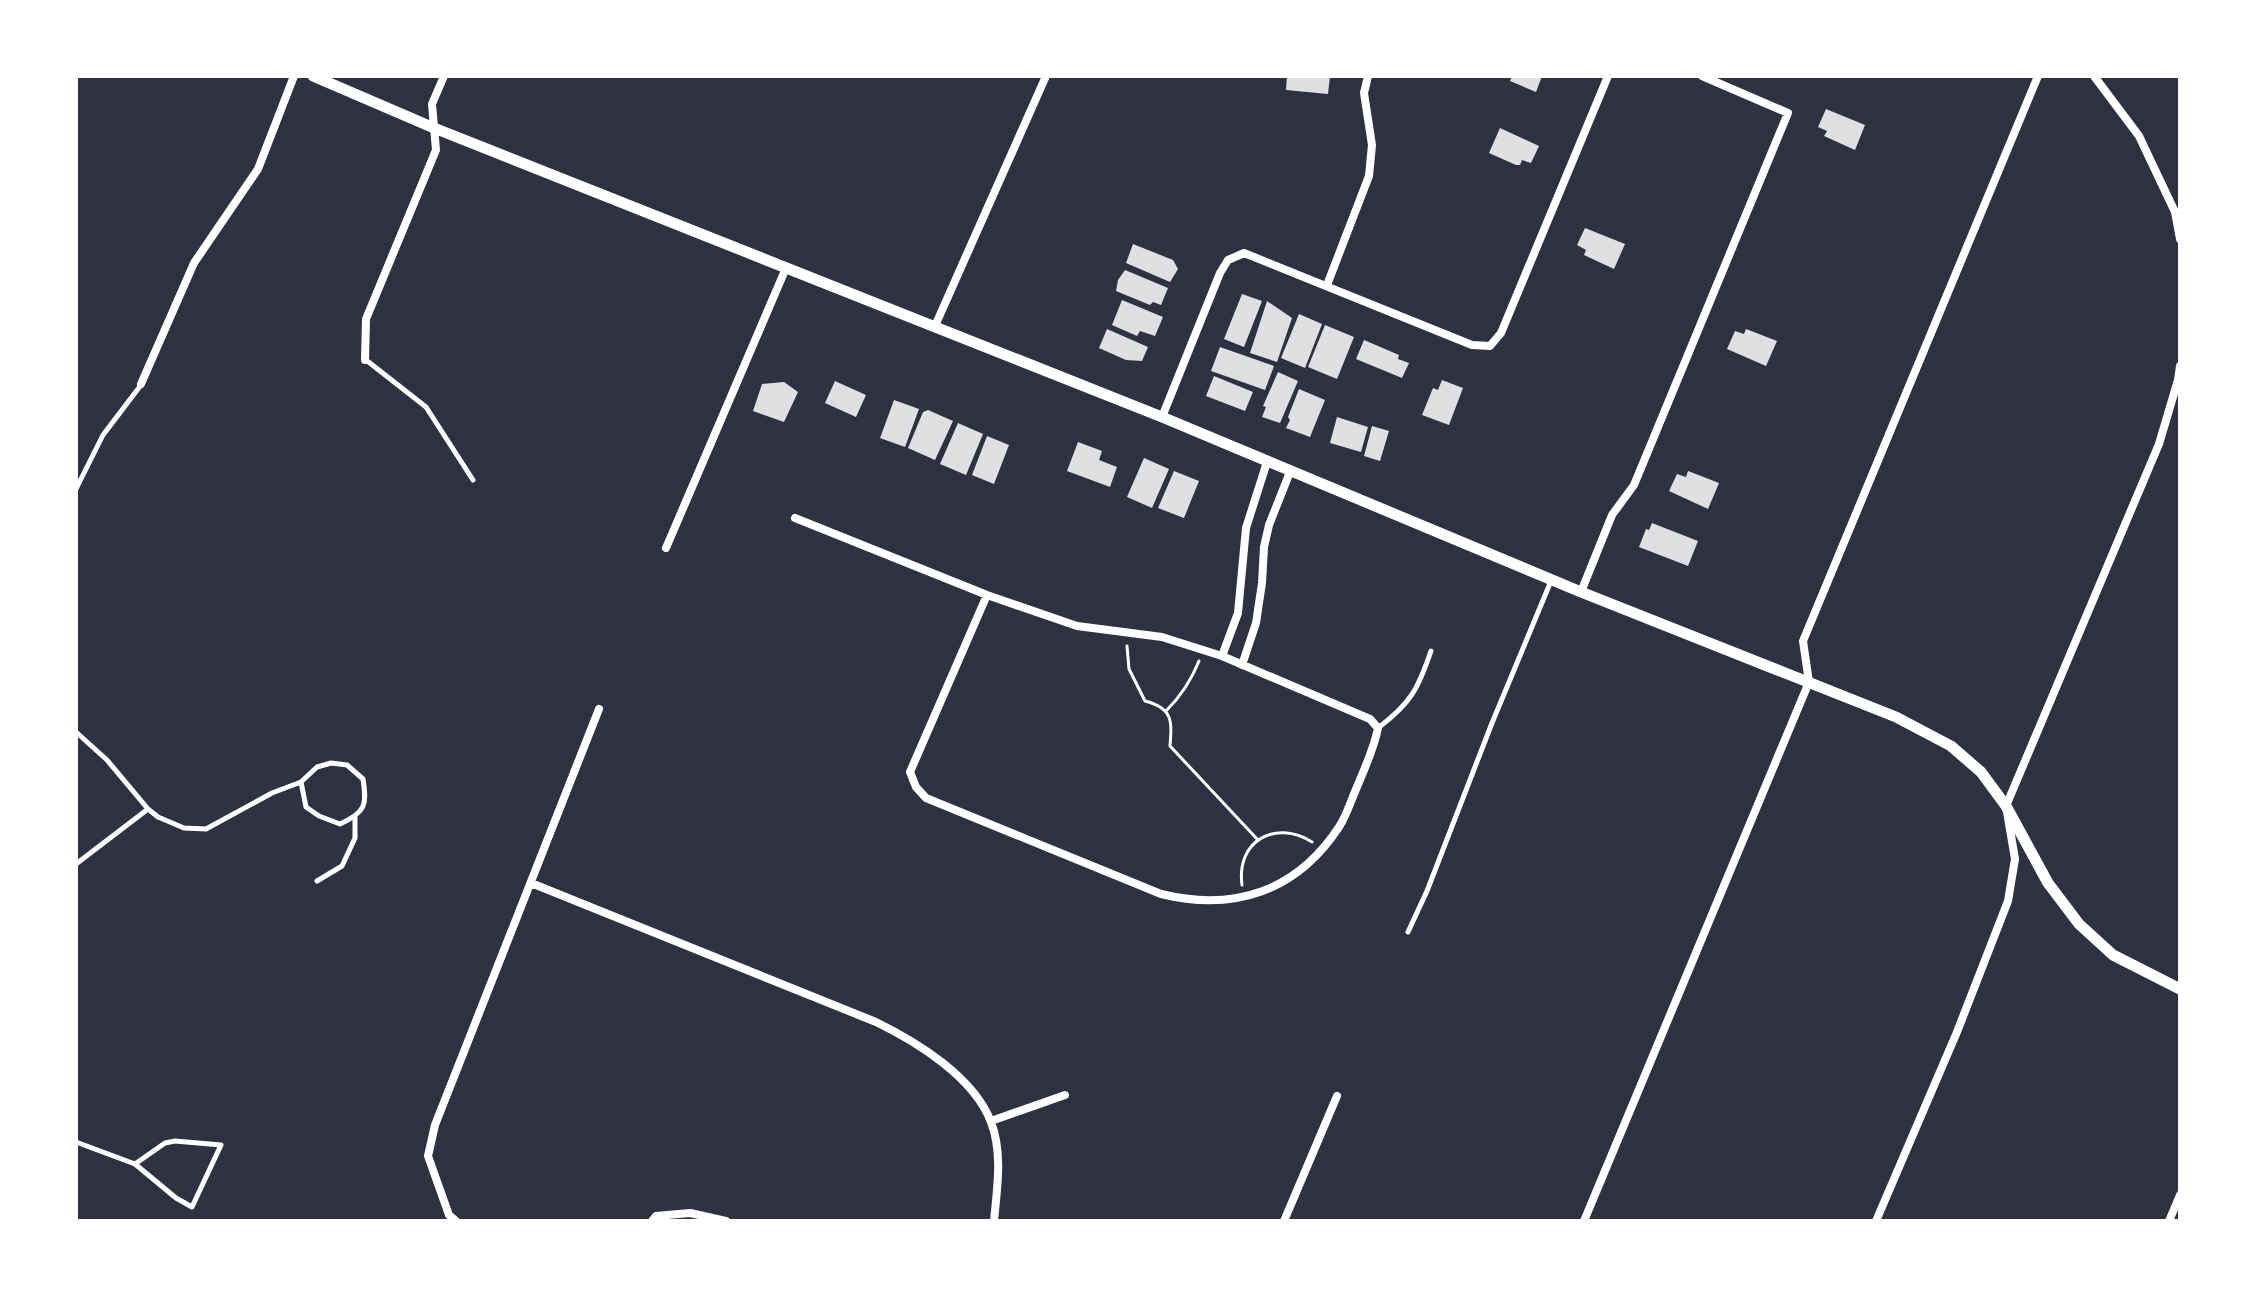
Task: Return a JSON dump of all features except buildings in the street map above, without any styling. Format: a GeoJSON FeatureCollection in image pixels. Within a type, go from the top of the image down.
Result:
{"type":"FeatureCollection","features":[{"type":"Feature","properties":{"kind":"street"},"geometry":{"type":"LineString","coordinates":[[141,384],[194,263],[258,169],[294,76]]}},
{"type":"Feature","properties":{"kind":"street"},"geometry":{"type":"LineString","coordinates":[[313,76],[434,128],[1162,417],[1581,592],[1896,717],[1951,746],[1981,772],[2006,806],[2048,883],[2079,924],[2113,955],[2180,989]]}},
{"type":"Feature","properties":{"kind":"street"},"geometry":{"type":"LineString","coordinates":[[365,360],[366,319],[436,150],[432,104],[444,76]]}},
{"type":"Feature","properties":{"kind":"street"},"geometry":{"type":"LineString","coordinates":[[935,326],[1046,76]]}},
{"type":"Feature","properties":{"kind":"street"},"geometry":{"type":"LineString","coordinates":[[1327,285],[1369,176],[1372,145],[1364,93],[1368,76]]}},
{"type":"Feature","properties":{"kind":"street"},"geometry":{"type":"LineString","coordinates":[[1162,417],[1220,273],[1228,260],[1244,253],[1472,345],[1490,346],[1501,333],[1608,76]]}},
{"type":"Feature","properties":{"kind":"street"},"geometry":{"type":"LineString","coordinates":[[1581,592],[1612,515],[1634,485],[1788,113],[1702,76]]}},
{"type":"Feature","properties":{"kind":"street"},"geometry":{"type":"LineString","coordinates":[[1584,1221],[1809,682],[1803,641],[2038,76]]}},
{"type":"Feature","properties":{"kind":"street"},"geometry":{"type":"LineString","coordinates":[[2094,76],[2139,136],[2175,212],[2180,239]]}},
{"type":"Feature","properties":{"kind":"street"},"geometry":{"type":"LineString","coordinates":[[666,548],[786,268]]}},
{"type":"Feature","properties":{"kind":"street"},"geometry":{"type":"LineString","coordinates":[[1876,1221],[1957,1032],[2008,901],[2015,859],[2006,806],[2159,444],[2180,366]]}},
{"type":"Feature","properties":{"kind":"street"},"geometry":{"type":"LineString","coordinates":[[1222,656],[1238,613],[1246,528],[1267,462]]}},
{"type":"Feature","properties":{"kind":"street"},"geometry":{"type":"LineString","coordinates":[[1242,665],[1258,612],[1269,525],[1290,472]]}},
{"type":"Feature","properties":{"kind":"street"},"geometry":{"type":"LineString","coordinates":[[795,518],[987,595],[1077,626],[1162,637],[1204,650],[1358,712],[1378,728],[1374,746],[1341,824],[1316,857],[1289,878],[1256,895],[1217,901],[1186,900],[1161,894],[926,798],[916,787],[910,772],[987,595]]}},
{"type":"Feature","properties":{"kind":"street"},"geometry":{"type":"LineString","coordinates":[[456,1221],[449,1215],[428,1156],[435,1125],[599,709]]}},
{"type":"Feature","properties":{"kind":"street"},"geometry":{"type":"LineString","coordinates":[[531,883],[876,1022],[913,1041],[954,1072],[991,1121],[998,1159],[994,1221]]}},
{"type":"Feature","properties":{"kind":"street"},"geometry":{"type":"LineString","coordinates":[[991,1121],[1065,1095]]}},
{"type":"Feature","properties":{"kind":"street"},"geometry":{"type":"LineString","coordinates":[[1284,1221],[1337,1096]]}},
{"type":"Feature","properties":{"kind":"street"},"geometry":{"type":"LineString","coordinates":[[2169,1221],[2180,1195]]}},
{"type":"Feature","properties":{"kind":"street"},"geometry":{"type":"LineString","coordinates":[[652,1221],[656,1216],[690,1213],[726,1221]]}},
{"type":"Feature","properties":{"kind":"lane"},"geometry":{"type":"LineString","coordinates":[[365,360],[426,407],[473,480]]}},
{"type":"Feature","properties":{"kind":"lane"},"geometry":{"type":"LineString","coordinates":[[76,489],[103,435],[141,384]]}},
{"type":"Feature","properties":{"kind":"lane"},"geometry":{"type":"LineString","coordinates":[[1408,932],[1552,580]]}},
{"type":"Feature","properties":{"kind":"lane"},"geometry":{"type":"LineString","coordinates":[[1378,728],[1401,710],[1420,683],[1431,651]]}},
{"type":"Feature","properties":{"kind":"lane"},"geometry":{"type":"LineString","coordinates":[[76,732],[107,760],[148,809],[158,817],[184,828],[206,829],[272,793],[301,782],[317,767],[331,763],[347,765],[363,779],[366,800],[355,817],[340,824],[306,807],[301,782]]}},
{"type":"Feature","properties":{"kind":"lane"},"geometry":{"type":"LineString","coordinates":[[76,864],[148,809]]}},
{"type":"Feature","properties":{"kind":"lane"},"geometry":{"type":"LineString","coordinates":[[317,881],[342,866],[355,838],[355,817]]}},
{"type":"Feature","properties":{"kind":"lane"},"geometry":{"type":"LineString","coordinates":[[76,1142],[135,1164],[176,1198],[192,1207],[221,1145],[187,1140],[165,1143],[135,1164]]}},
{"type":"Feature","properties":{"kind":"path"},"geometry":{"type":"LineString","coordinates":[[1126,632],[1129,669],[1145,701],[1159,705],[1166,711],[1171,725],[1170,746],[1258,840]]}},
{"type":"Feature","properties":{"kind":"path"},"geometry":{"type":"LineString","coordinates":[[1166,711],[1193,676],[1204,650]]}},
{"type":"Feature","properties":{"kind":"path"},"geometry":{"type":"LineString","coordinates":[[1244,897],[1241,879],[1243,858],[1263,836],[1295,833],[1322,849]]}}]}
